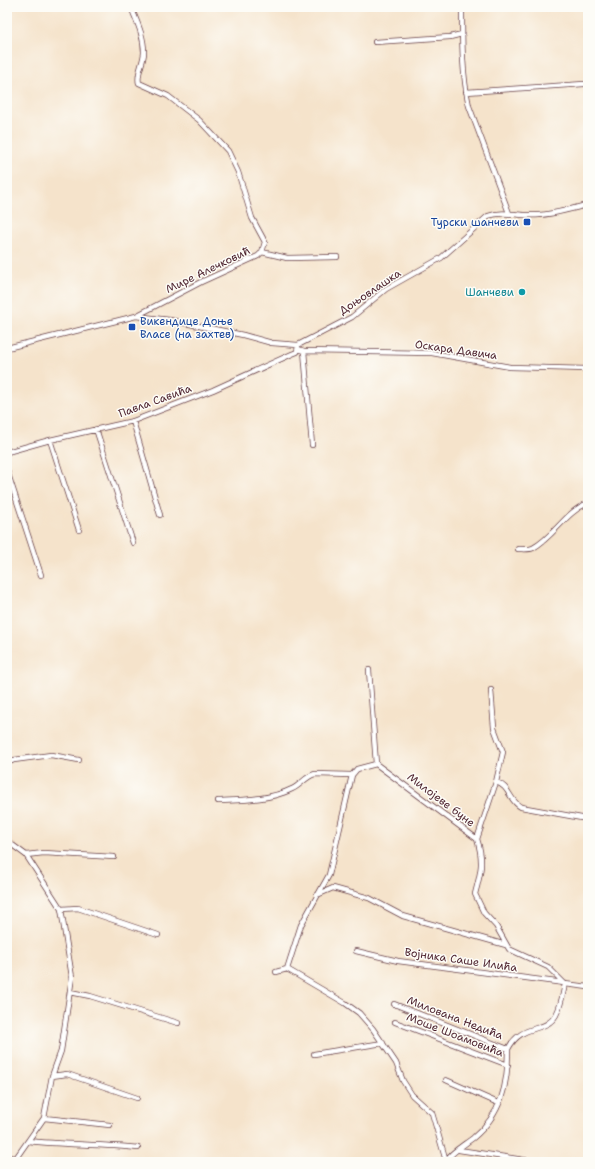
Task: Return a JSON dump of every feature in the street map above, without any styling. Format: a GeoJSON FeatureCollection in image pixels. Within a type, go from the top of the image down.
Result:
{"type":"FeatureCollection","features":[{"type":"Feature","properties":{"kind":"street"},"geometry":{"type":"LineString","coordinates":[[131,7],[143,38],[144,54],[138,79],[139,83],[168,96],[199,120],[228,151],[238,172],[252,218],[265,242],[262,252]]}},
{"type":"Feature","properties":{"kind":"street"},"geometry":{"type":"LineString","coordinates":[[462,7],[462,34],[466,92],[475,126],[509,213]]}},
{"type":"Feature","properties":{"kind":"street"},"geometry":{"type":"LineString","coordinates":[[375,42],[450,37],[462,34]]}},
{"type":"Feature","properties":{"kind":"street"},"geometry":{"type":"LineString","coordinates":[[466,92],[584,84]]}},
{"type":"Feature","properties":{"kind":"street","name":"Доњовлашка"},"geometry":{"type":"LineString","coordinates":[[298,347],[352,317],[386,289],[441,258],[488,216],[497,213],[509,213],[520,216],[542,215],[588,205]]}},
{"type":"Feature","properties":{"kind":"street","name":"Мире Алечковић"},"geometry":{"type":"LineString","coordinates":[[136,316],[202,282],[258,256],[262,252],[287,258],[337,257]]}},
{"type":"Feature","properties":{"kind":"street"},"geometry":{"type":"LineString","coordinates":[[7,348],[136,316],[170,320],[243,335],[272,343],[298,347]]}},
{"type":"Feature","properties":{"kind":"street","name":"Оскара Давича"},"geometry":{"type":"LineString","coordinates":[[298,347],[304,351],[432,353],[510,367],[588,369]]}},
{"type":"Feature","properties":{"kind":"street","name":"Павла Савића"},"geometry":{"type":"LineString","coordinates":[[7,452],[50,440],[133,421],[213,390],[297,352],[298,347]]}},
{"type":"Feature","properties":{"kind":"street"},"geometry":{"type":"LineString","coordinates":[[304,351],[312,445]]}},
{"type":"Feature","properties":{"kind":"street"},"geometry":{"type":"LineString","coordinates":[[133,421],[160,515]]}},
{"type":"Feature","properties":{"kind":"street"},"geometry":{"type":"LineString","coordinates":[[96,429],[133,543]]}},
{"type":"Feature","properties":{"kind":"street"},"geometry":{"type":"LineString","coordinates":[[50,440],[79,530]]}},
{"type":"Feature","properties":{"kind":"street"},"geometry":{"type":"LineString","coordinates":[[7,471],[41,575]]}},
{"type":"Feature","properties":{"kind":"street"},"geometry":{"type":"LineString","coordinates":[[518,549],[532,548],[549,536],[563,520],[588,503]]}},
{"type":"Feature","properties":{"kind":"street"},"geometry":{"type":"LineString","coordinates":[[287,969],[301,925],[329,875],[352,775],[357,769],[376,764],[370,670]]}},
{"type":"Feature","properties":{"kind":"street"},"geometry":{"type":"LineString","coordinates":[[477,839],[496,782],[503,752],[494,728],[491,690]]}},
{"type":"Feature","properties":{"kind":"street"},"geometry":{"type":"LineString","coordinates":[[7,763],[14,760],[51,755],[78,760]]}},
{"type":"Feature","properties":{"kind":"street","name":"Милојеве буне"},"geometry":{"type":"LineString","coordinates":[[376,764],[477,839],[482,854],[482,869],[475,894],[484,912],[496,926],[509,949],[548,968],[564,982]]}},
{"type":"Feature","properties":{"kind":"street"},"geometry":{"type":"LineString","coordinates":[[218,802],[276,795],[293,789],[309,775],[352,775]]}},
{"type":"Feature","properties":{"kind":"street"},"geometry":{"type":"LineString","coordinates":[[496,782],[507,788],[516,805],[520,807],[587,819]]}},
{"type":"Feature","properties":{"kind":"street"},"geometry":{"type":"LineString","coordinates":[[7,840],[26,856],[61,909],[72,977],[61,1051],[52,1076],[44,1118],[16,1158]]}},
{"type":"Feature","properties":{"kind":"street"},"geometry":{"type":"LineString","coordinates":[[26,856],[44,852],[114,856]]}},
{"type":"Feature","properties":{"kind":"street","name":"Милојеве буне"},"geometry":{"type":"LineString","coordinates":[[317,895],[333,888],[369,898],[403,916],[506,945]]}},
{"type":"Feature","properties":{"kind":"street"},"geometry":{"type":"LineString","coordinates":[[61,909],[78,908],[158,935]]}},
{"type":"Feature","properties":{"kind":"street","name":"Војника Саше Илића"},"geometry":{"type":"LineString","coordinates":[[356,951],[398,961],[564,982],[588,987]]}},
{"type":"Feature","properties":{"kind":"street"},"geometry":{"type":"LineString","coordinates":[[276,972],[287,969],[345,1002],[359,1013],[383,1043],[396,1063],[403,1081],[412,1095],[432,1113],[446,1161]]}},
{"type":"Feature","properties":{"kind":"street"},"geometry":{"type":"LineString","coordinates":[[446,1161],[452,1154],[459,1150],[487,1126],[506,1086],[508,1049],[513,1041],[523,1032],[543,1026],[552,1019],[558,1011],[564,982]]}},
{"type":"Feature","properties":{"kind":"street"},"geometry":{"type":"LineString","coordinates":[[70,992],[90,996],[178,1023]]}},
{"type":"Feature","properties":{"kind":"street","name":"Милована Недића"},"geometry":{"type":"LineString","coordinates":[[394,1004],[508,1049]]}},
{"type":"Feature","properties":{"kind":"street","name":"Моше Шоамовића"},"geometry":{"type":"LineString","coordinates":[[395,1022],[508,1065]]}},
{"type":"Feature","properties":{"kind":"street"},"geometry":{"type":"LineString","coordinates":[[314,1054],[383,1043]]}},
{"type":"Feature","properties":{"kind":"street"},"geometry":{"type":"LineString","coordinates":[[52,1076],[66,1074],[137,1098]]}},
{"type":"Feature","properties":{"kind":"street"},"geometry":{"type":"LineString","coordinates":[[446,1080],[498,1103]]}},
{"type":"Feature","properties":{"kind":"street"},"geometry":{"type":"LineString","coordinates":[[44,1118],[110,1125]]}},
{"type":"Feature","properties":{"kind":"street"},"geometry":{"type":"LineString","coordinates":[[28,1141],[60,1145],[111,1145],[138,1148]]}},
{"type":"Feature","properties":{"kind":"street"},"geometry":{"type":"LineString","coordinates":[[459,1150],[537,1162]]}},
{"type":"Feature","properties":{"kind":"street"},"geometry":{"type":"LineString","coordinates":[[7,1157],[16,1158],[23,1162]]}},
{"type":"Feature","properties":{"kind":"place","name":"Турски шанчеви"},"geometry":{"type":"Point","coordinates":[527,222]}},
{"type":"Feature","properties":{"kind":"place","name":"Шанчеви"},"geometry":{"type":"Point","coordinates":[522,292]}},
{"type":"Feature","properties":{"kind":"place","name":"Викендице Доње Власе (на захтев)"},"geometry":{"type":"Point","coordinates":[132,327]}}]}
